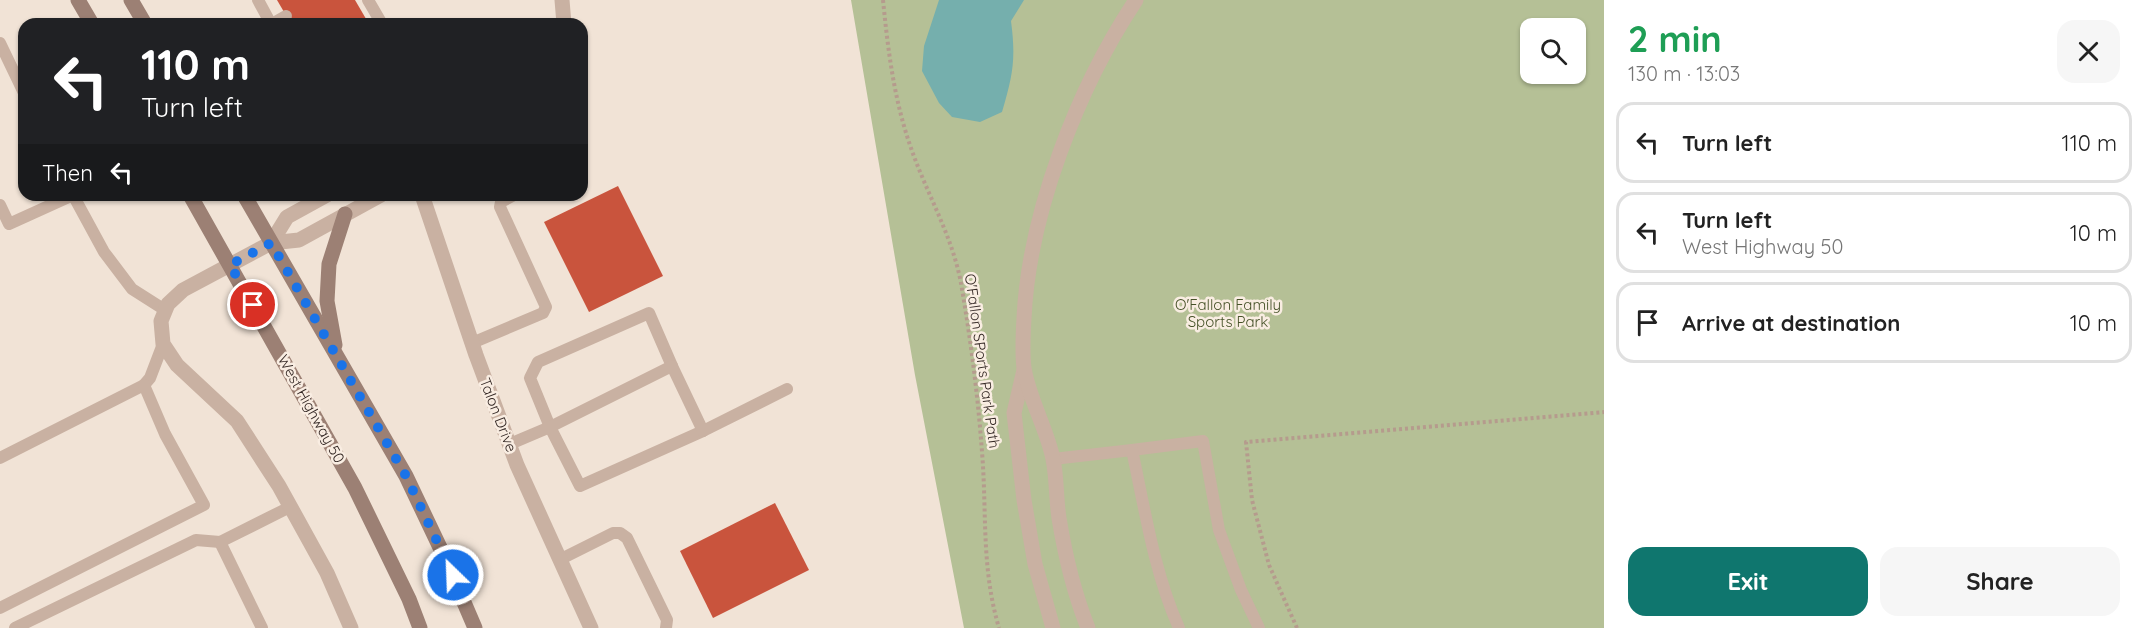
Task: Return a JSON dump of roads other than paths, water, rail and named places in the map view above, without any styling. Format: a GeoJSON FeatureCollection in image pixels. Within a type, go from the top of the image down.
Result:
{"type":"FeatureCollection","features":[{"type":"Feature","properties":{"kind":"main road"},"geometry":{"type":"LineString","coordinates":[[78,0],[88,18]]}},
{"type":"Feature","properties":{"kind":"main road"},"geometry":{"type":"LineString","coordinates":[[131,0],[142,18]]}},
{"type":"Feature","properties":{"kind":"main road","name":"West Highway 50"},"geometry":{"type":"LineString","coordinates":[[193,201],[355,488],[409,598],[420,628]]}},
{"type":"Feature","properties":{"kind":"main road"},"geometry":{"type":"LineString","coordinates":[[247,201],[406,476],[475,628]]}},
{"type":"Feature","properties":{"kind":"main road"},"geometry":{"type":"LineString","coordinates":[[338,357],[327,301],[329,264],[345,214]]}},
{"type":"Feature","properties":{"kind":"street"},"geometry":{"type":"LineString","coordinates":[[562,0],[564,18]]}},
{"type":"Feature","properties":{"kind":"street"},"geometry":{"type":"LineString","coordinates":[[1053,628],[1035,564],[1024,500],[1014,413],[1024,370],[1025,291],[1034,242],[1049,187],[1069,129],[1122,21],[1136,0]]}},
{"type":"Feature","properties":{"kind":"street"},"geometry":{"type":"LineString","coordinates":[[271,243],[287,217],[316,201]]}},
{"type":"Feature","properties":{"kind":"street"},"geometry":{"type":"LineString","coordinates":[[348,627],[327,573],[290,507],[237,421],[177,365],[163,344],[161,321],[168,304],[183,290],[271,243],[299,240],[370,201]]}},
{"type":"Feature","properties":{"kind":"street","name":"Talon Drive"},"geometry":{"type":"LineString","coordinates":[[424,201],[472,343],[510,444],[591,628]]}},
{"type":"Feature","properties":{"kind":"street"},"geometry":{"type":"LineString","coordinates":[[1024,370],[1053,459],[1059,517],[1068,567],[1088,628]]}},
{"type":"Feature","properties":{"kind":"lane"},"geometry":{"type":"LineString","coordinates":[[258,0],[268,18]]}},
{"type":"Feature","properties":{"kind":"lane"},"geometry":{"type":"LineString","coordinates":[[366,4],[377,18]]}},
{"type":"Feature","properties":{"kind":"lane"},"geometry":{"type":"LineString","coordinates":[[281,18],[286,15]]}},
{"type":"Feature","properties":{"kind":"lane"},"geometry":{"type":"LineString","coordinates":[[0,43],[18,80]]}},
{"type":"Feature","properties":{"kind":"lane"},"geometry":{"type":"LineString","coordinates":[[0,205],[9,224],[60,201]]}},
{"type":"Feature","properties":{"kind":"lane"},"geometry":{"type":"LineString","coordinates":[[76,201],[104,252],[132,289],[165,310]]}},
{"type":"Feature","properties":{"kind":"lane"},"geometry":{"type":"LineString","coordinates":[[472,343],[543,313],[546,307],[500,207],[503,201]]}},
{"type":"Feature","properties":{"kind":"lane"},"geometry":{"type":"LineString","coordinates":[[703,431],[649,313],[538,362],[531,378],[550,427],[580,486],[703,431],[787,389]]}},
{"type":"Feature","properties":{"kind":"lane"},"geometry":{"type":"LineString","coordinates":[[0,458],[144,385],[150,378],[163,344]]}},
{"type":"Feature","properties":{"kind":"lane"},"geometry":{"type":"LineString","coordinates":[[510,444],[550,427],[672,366]]}},
{"type":"Feature","properties":{"kind":"lane"},"geometry":{"type":"LineString","coordinates":[[0,608],[204,506],[165,434],[144,385]]}},
{"type":"Feature","properties":{"kind":"lane"},"geometry":{"type":"LineString","coordinates":[[1053,459],[1203,441],[1219,530],[1241,590],[1259,628]]}},
{"type":"Feature","properties":{"kind":"lane"},"geometry":{"type":"LineString","coordinates":[[1132,450],[1154,552],[1171,610],[1179,628]]}},
{"type":"Feature","properties":{"kind":"lane"},"geometry":{"type":"LineString","coordinates":[[15,628],[196,540],[220,542],[290,507]]}},
{"type":"Feature","properties":{"kind":"lane"},"geometry":{"type":"LineString","coordinates":[[561,559],[613,533],[620,533],[627,538],[667,620],[666,628]]}},
{"type":"Feature","properties":{"kind":"lane"},"geometry":{"type":"LineString","coordinates":[[220,542],[262,628]]}},
{"type":"Feature","properties":{"kind":"water"},"geometry":{"type":"Polygon","coordinates":[[[939,0],[1024,0],[1011,21],[1012,67],[1002,112],[980,122],[952,117],[939,103],[922,71],[924,46],[939,0]]]}},
{"type":"Feature","properties":{"kind":"park label","name":"O'Fallon Family Sports Park"},"geometry":{"type":"Point","coordinates":[1228,314]}}]}
